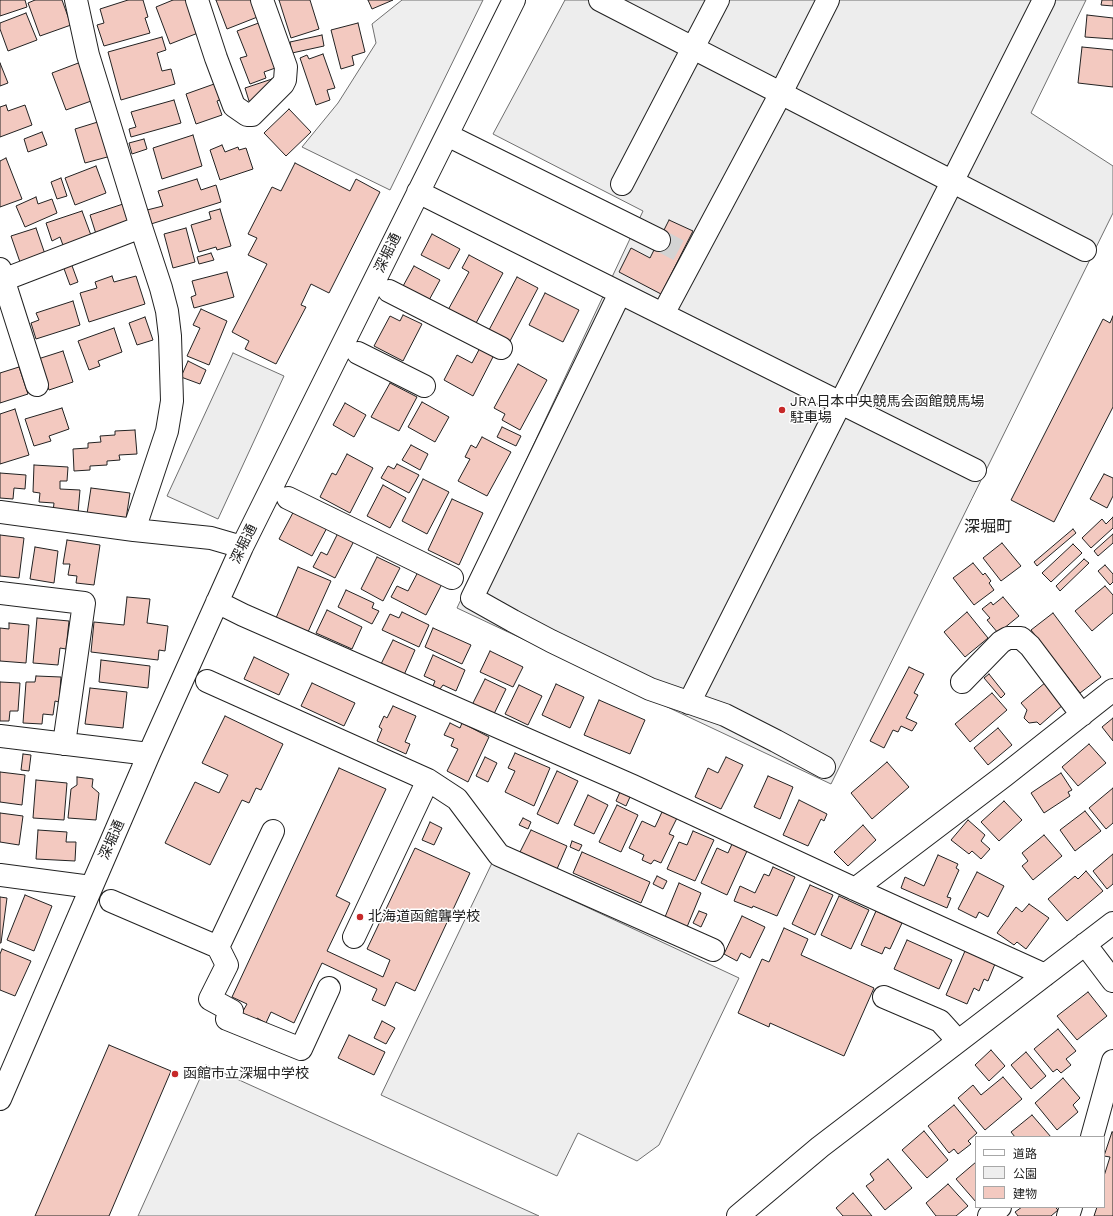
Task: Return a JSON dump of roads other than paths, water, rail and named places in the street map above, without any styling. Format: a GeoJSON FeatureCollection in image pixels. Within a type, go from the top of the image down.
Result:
{"type":"FeatureCollection","features":[{"type":"Feature","properties":{"kind":"street"},"geometry":{"type":"LineString","coordinates":[[76,0],[88,55],[161,288],[167,311],[170,336],[172,401],[167,431],[134,530]]}},
{"type":"Feature","properties":{"kind":"street"},"geometry":{"type":"LineString","coordinates":[[197,0],[234,106],[247,115],[252,115],[283,84],[285,80],[286,67],[262,0]]}},
{"type":"Feature","properties":{"kind":"street","name":"深堀通"},"geometry":{"type":"LineString","coordinates":[[0,1099],[149,754],[242,547],[514,0]]}},
{"type":"Feature","properties":{"kind":"street"},"geometry":{"type":"LineString","coordinates":[[600,0],[1085,250]]}},
{"type":"Feature","properties":{"kind":"street"},"geometry":{"type":"LineString","coordinates":[[622,184],[718,0]]}},
{"type":"Feature","properties":{"kind":"street"},"geometry":{"type":"LineString","coordinates":[[663,314],[688,254],[781,93],[828,0]]}},
{"type":"Feature","properties":{"kind":"street"},"geometry":{"type":"LineString","coordinates":[[689,703],[1044,0]]}},
{"type":"Feature","properties":{"kind":"street"},"geometry":{"type":"LineString","coordinates":[[447,135],[659,240]]}},
{"type":"Feature","properties":{"kind":"street"},"geometry":{"type":"LineString","coordinates":[[418,192],[974,470]]}},
{"type":"Feature","properties":{"kind":"street"},"geometry":{"type":"LineString","coordinates":[[37,384],[2,274],[141,227]]}},
{"type":"Feature","properties":{"kind":"street"},"geometry":{"type":"LineString","coordinates":[[389,290],[501,348]]}},
{"type":"Feature","properties":{"kind":"street"},"geometry":{"type":"LineString","coordinates":[[620,293],[472,598],[551,641],[650,689],[724,715],[824,767]]}},
{"type":"Feature","properties":{"kind":"street"},"geometry":{"type":"LineString","coordinates":[[358,353],[424,386]]}},
{"type":"Feature","properties":{"kind":"street"},"geometry":{"type":"LineString","coordinates":[[288,498],[452,578]]}},
{"type":"Feature","properties":{"kind":"street"},"geometry":{"type":"LineString","coordinates":[[0,512],[134,530],[211,538],[242,547]]}},
{"type":"Feature","properties":{"kind":"street"},"geometry":{"type":"LineString","coordinates":[[0,593],[84,603],[64,744]]}},
{"type":"Feature","properties":{"kind":"street"},"geometry":{"type":"LineString","coordinates":[[217,602],[243,615],[634,786],[855,889],[1045,975]]}},
{"type":"Feature","properties":{"kind":"street"},"geometry":{"type":"LineString","coordinates":[[962,682],[1001,642],[1008,638],[1021,638],[1030,646],[1082,715]]}},
{"type":"Feature","properties":{"kind":"street"},"geometry":{"type":"LineString","coordinates":[[207,681],[428,780],[457,799],[499,855],[713,950]]}},
{"type":"Feature","properties":{"kind":"street"},"geometry":{"type":"LineString","coordinates":[[855,889],[1004,776],[1113,690]]}},
{"type":"Feature","properties":{"kind":"street"},"geometry":{"type":"LineString","coordinates":[[0,736],[149,754]]}},
{"type":"Feature","properties":{"kind":"street"},"geometry":{"type":"LineString","coordinates":[[354,937],[428,780]]}},
{"type":"Feature","properties":{"kind":"street"},"geometry":{"type":"LineString","coordinates":[[218,947],[273,831]]}},
{"type":"Feature","properties":{"kind":"street"},"geometry":{"type":"LineString","coordinates":[[0,875],[91,887]]}},
{"type":"Feature","properties":{"kind":"street"},"geometry":{"type":"LineString","coordinates":[[111,901],[218,947],[227,965],[210,999],[232,1011],[227,1019],[301,1049],[329,988]]}},
{"type":"Feature","properties":{"kind":"street"},"geometry":{"type":"LineString","coordinates":[[738,1216],[820,1147],[1113,923]]}},
{"type":"Feature","properties":{"kind":"street"},"geometry":{"type":"LineString","coordinates":[[1085,944],[1113,981]]}},
{"type":"Feature","properties":{"kind":"street"},"geometry":{"type":"LineString","coordinates":[[884,997],[940,1021],[958,1041]]}},
{"type":"Feature","properties":{"kind":"street"},"geometry":{"type":"LineString","coordinates":[[1091,1135],[1113,1061]]}},
{"type":"Feature","properties":{"kind":"street"},"geometry":{"type":"LineString","coordinates":[[989,1216],[999,1208]]}},
{"type":"Feature","properties":{"kind":"tunnel"},"geometry":{"type":"LineString","coordinates":[[659,240],[682,252]]}},
{"type":"Feature","properties":{"kind":"place","name":"JRA日本中央競馬会函館競馬場 駐車場"},"geometry":{"type":"Point","coordinates":[782,410]}},
{"type":"Feature","properties":{"kind":"place","name":"北海道函館聾学校"},"geometry":{"type":"Point","coordinates":[360,917]}},
{"type":"Feature","properties":{"kind":"place","name":"函館市立深堀中学校"},"geometry":{"type":"Point","coordinates":[175,1074]}},
{"type":"Feature","properties":{"kind":"district","name":"深堀町"},"geometry":{"type":"Point","coordinates":[988,527]}}]}
